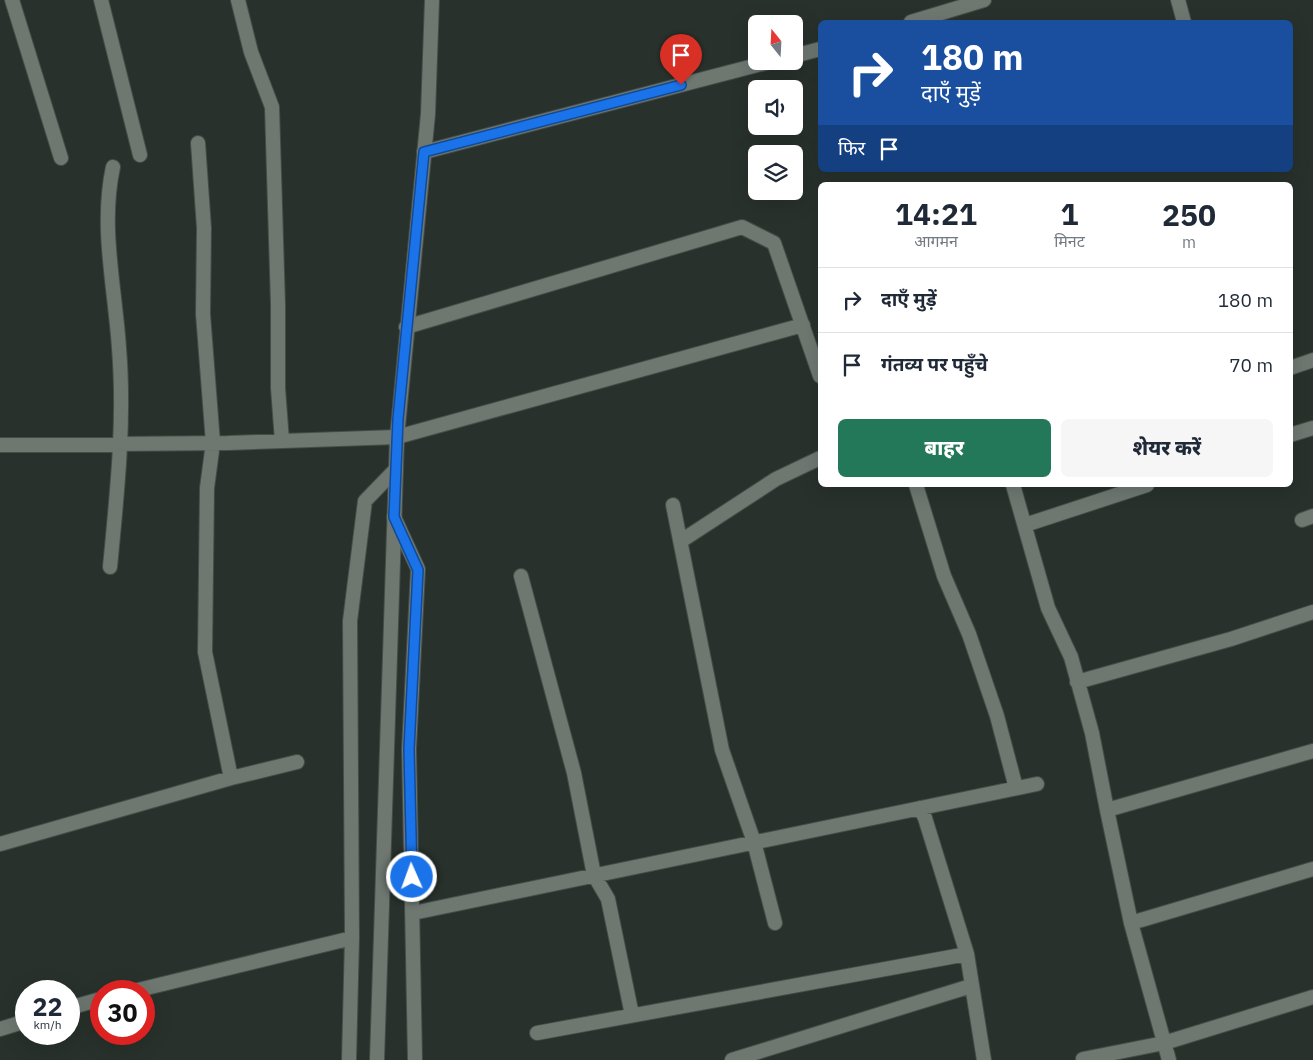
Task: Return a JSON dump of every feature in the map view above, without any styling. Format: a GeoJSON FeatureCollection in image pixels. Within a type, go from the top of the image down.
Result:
{"type":"FeatureCollection","features":[{"type":"Feature","properties":{"kind":"street"},"geometry":{"type":"LineString","coordinates":[[12,0],[61,158]]}},
{"type":"Feature","properties":{"kind":"street"},"geometry":{"type":"LineString","coordinates":[[101,0],[140,155]]}},
{"type":"Feature","properties":{"kind":"street"},"geometry":{"type":"LineString","coordinates":[[238,0],[251,52],[272,107],[278,305],[278,388],[282,441]]}},
{"type":"Feature","properties":{"kind":"street"},"geometry":{"type":"LineString","coordinates":[[377,1060],[397,438],[406,327],[428,114],[432,0]]}},
{"type":"Feature","properties":{"kind":"street"},"geometry":{"type":"LineString","coordinates":[[918,20],[984,0]]}},
{"type":"Feature","properties":{"kind":"street"},"geometry":{"type":"LineString","coordinates":[[1178,0],[1183,20]]}},
{"type":"Feature","properties":{"kind":"street"},"geometry":{"type":"LineString","coordinates":[[803,54],[818,50]]}},
{"type":"Feature","properties":{"kind":"street"},"geometry":{"type":"LineString","coordinates":[[424,152],[748,68]]}},
{"type":"Feature","properties":{"kind":"street"},"geometry":{"type":"LineString","coordinates":[[198,143],[204,228],[203,314],[213,444],[207,488],[205,652],[231,778]]}},
{"type":"Feature","properties":{"kind":"street"},"geometry":{"type":"LineString","coordinates":[[110,567],[121,444],[120,348],[109,267],[107,192],[113,167]]}},
{"type":"Feature","properties":{"kind":"street"},"geometry":{"type":"LineString","coordinates":[[406,327],[742,227],[774,243],[818,370]]}},
{"type":"Feature","properties":{"kind":"street"},"geometry":{"type":"LineString","coordinates":[[0,445],[213,444],[397,438],[803,325]]}},
{"type":"Feature","properties":{"kind":"street"},"geometry":{"type":"LineString","coordinates":[[1293,367],[1313,360]]}},
{"type":"Feature","properties":{"kind":"street"},"geometry":{"type":"LineString","coordinates":[[1293,434],[1313,428]]}},
{"type":"Feature","properties":{"kind":"street"},"geometry":{"type":"LineString","coordinates":[[681,541],[776,479],[818,459]]}},
{"type":"Feature","properties":{"kind":"street"},"geometry":{"type":"LineString","coordinates":[[349,1060],[352,938],[350,621],[365,500],[396,469]]}},
{"type":"Feature","properties":{"kind":"street"},"geometry":{"type":"LineString","coordinates":[[917,487],[944,576],[969,634],[994,707],[1016,788]]}},
{"type":"Feature","properties":{"kind":"street"},"geometry":{"type":"LineString","coordinates":[[1014,487],[1048,608],[1071,657],[1092,733],[1106,810],[1131,923],[1169,1060]]}},
{"type":"Feature","properties":{"kind":"street"},"geometry":{"type":"LineString","coordinates":[[1025,525],[1141,487]]}},
{"type":"Feature","properties":{"kind":"street"},"geometry":{"type":"LineString","coordinates":[[673,504],[722,750],[754,842],[775,923]]}},
{"type":"Feature","properties":{"kind":"street"},"geometry":{"type":"LineString","coordinates":[[394,517],[418,570],[409,749],[415,1060]]}},
{"type":"Feature","properties":{"kind":"street"},"geometry":{"type":"LineString","coordinates":[[521,576],[574,773],[594,875],[608,900],[632,1015]]}},
{"type":"Feature","properties":{"kind":"street"},"geometry":{"type":"LineString","coordinates":[[1077,682],[1231,639],[1313,612]]}},
{"type":"Feature","properties":{"kind":"street"},"geometry":{"type":"LineString","coordinates":[[1106,810],[1313,751]]}},
{"type":"Feature","properties":{"kind":"street"},"geometry":{"type":"LineString","coordinates":[[0,844],[231,778],[298,762]]}},
{"type":"Feature","properties":{"kind":"street"},"geometry":{"type":"LineString","coordinates":[[413,913],[1037,784]]}},
{"type":"Feature","properties":{"kind":"street"},"geometry":{"type":"LineString","coordinates":[[920,808],[925,818],[967,954],[984,1060]]}},
{"type":"Feature","properties":{"kind":"street"},"geometry":{"type":"LineString","coordinates":[[1131,923],[1313,869]]}},
{"type":"Feature","properties":{"kind":"street"},"geometry":{"type":"LineString","coordinates":[[155,986],[352,938]]}},
{"type":"Feature","properties":{"kind":"street"},"geometry":{"type":"LineString","coordinates":[[537,1033],[967,954]]}},
{"type":"Feature","properties":{"kind":"street"},"geometry":{"type":"LineString","coordinates":[[732,1060],[971,986]]}},
{"type":"Feature","properties":{"kind":"street"},"geometry":{"type":"LineString","coordinates":[[1083,1059],[1164,1043],[1313,997]]}},
{"type":"Feature","properties":{"kind":"street"},"geometry":{"type":"LineString","coordinates":[[0,1029],[15,1024]]}},
{"type":"Feature","properties":{"kind":"route"},"geometry":{"type":"LineString","coordinates":[[412,877],[409,749],[418,570],[394,517],[398,419],[424,152],[681,85]]}}]}
